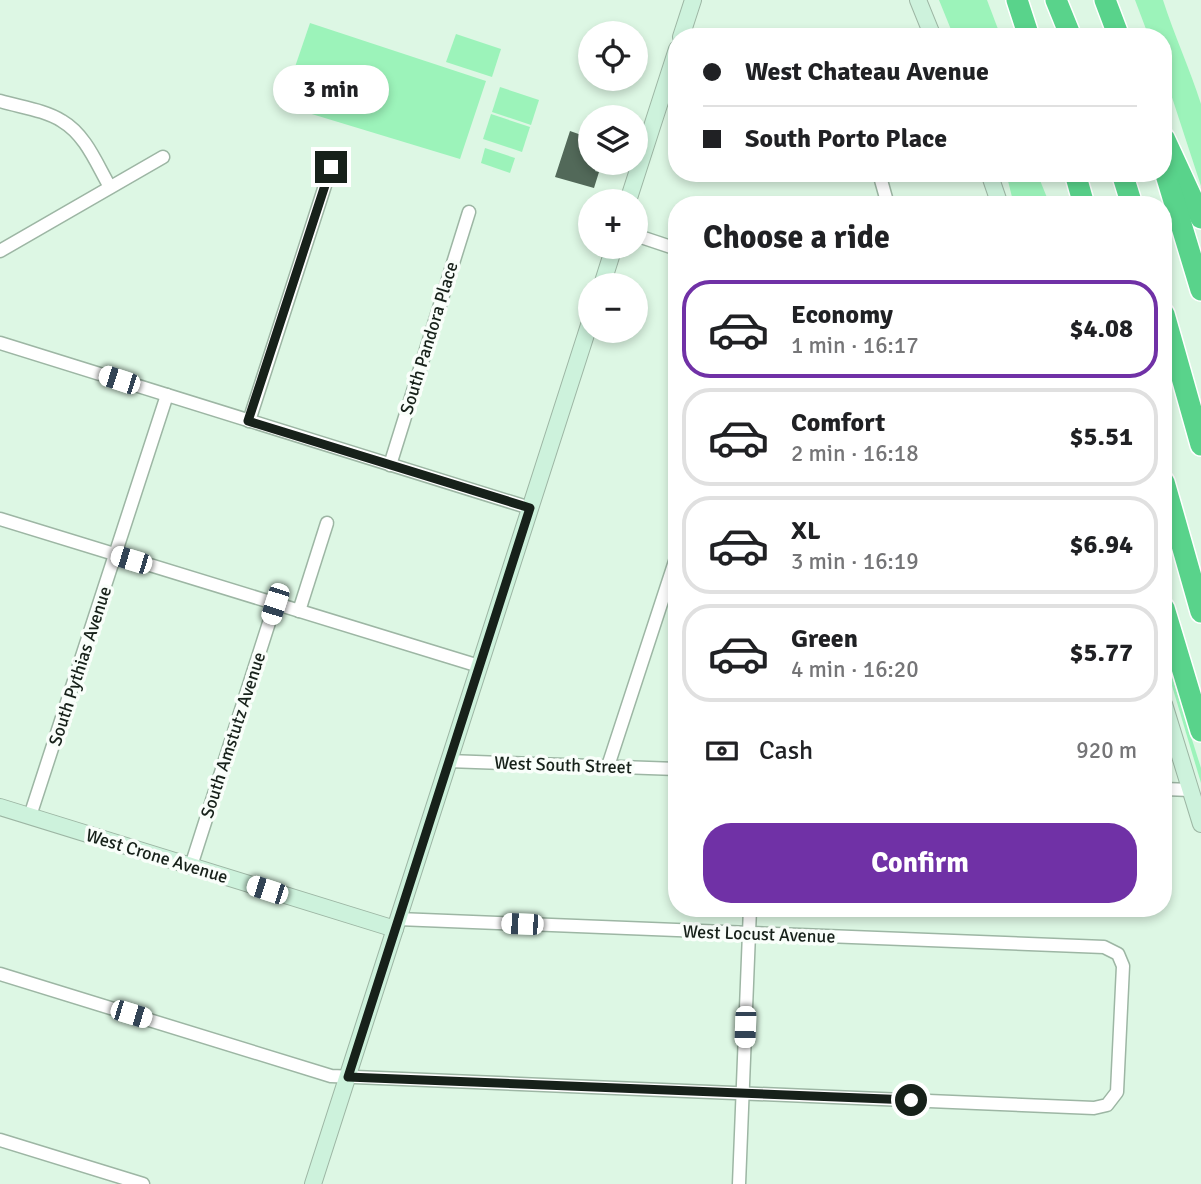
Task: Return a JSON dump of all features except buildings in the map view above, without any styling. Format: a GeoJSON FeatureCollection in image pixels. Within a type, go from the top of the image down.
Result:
{"type":"FeatureCollection","features":[{"type":"Feature","properties":{"kind":"highway"},"geometry":{"type":"LineString","coordinates":[[1017,0],[1026,28]]}},
{"type":"Feature","properties":{"kind":"highway"},"geometry":{"type":"LineString","coordinates":[[1056,0],[1067,28]]}},
{"type":"Feature","properties":{"kind":"highway"},"geometry":{"type":"LineString","coordinates":[[1105,0],[1116,28]]}},
{"type":"Feature","properties":{"kind":"highway"},"geometry":{"type":"LineString","coordinates":[[1172,156],[1201,219]]}},
{"type":"Feature","properties":{"kind":"highway"},"geometry":{"type":"LineString","coordinates":[[1168,182],[1201,290]]}},
{"type":"Feature","properties":{"kind":"highway"},"geometry":{"type":"LineString","coordinates":[[1172,342],[1201,445]]}},
{"type":"Feature","properties":{"kind":"highway"},"geometry":{"type":"LineString","coordinates":[[1172,510],[1201,612]]}},
{"type":"Feature","properties":{"kind":"highway"},"geometry":{"type":"LineString","coordinates":[[1172,635],[1201,731]]}},
{"type":"Feature","properties":{"kind":"street"},"geometry":{"type":"LineString","coordinates":[[684,28],[693,0]]}},
{"type":"Feature","properties":{"kind":"street"},"geometry":{"type":"LineString","coordinates":[[918,0],[929,28]]}},
{"type":"Feature","properties":{"kind":"street"},"geometry":{"type":"LineString","coordinates":[[633,189],[668,99]]}},
{"type":"Feature","properties":{"kind":"street"},"geometry":{"type":"LineString","coordinates":[[0,101],[54,117],[70,127],[87,147],[110,187]]}},
{"type":"Feature","properties":{"kind":"street"},"geometry":{"type":"LineString","coordinates":[[0,251],[163,157]]}},
{"type":"Feature","properties":{"kind":"street"},"geometry":{"type":"LineString","coordinates":[[248,421],[331,167]]}},
{"type":"Feature","properties":{"kind":"street","name":"South Pandora Place"},"geometry":{"type":"LineString","coordinates":[[390,465],[469,212]]}},
{"type":"Feature","properties":{"kind":"street"},"geometry":{"type":"LineString","coordinates":[[648,239],[668,245]]}},
{"type":"Feature","properties":{"kind":"street"},"geometry":{"type":"LineString","coordinates":[[0,343],[530,508]]}},
{"type":"Feature","properties":{"kind":"street"},"geometry":{"type":"LineString","coordinates":[[313,1184],[583,343]]}},
{"type":"Feature","properties":{"kind":"street","name":"South Pythias Avenue"},"geometry":{"type":"LineString","coordinates":[[30,816],[167,395]]}},
{"type":"Feature","properties":{"kind":"street"},"geometry":{"type":"LineString","coordinates":[[0,519],[479,666]]}},
{"type":"Feature","properties":{"kind":"street"},"geometry":{"type":"LineString","coordinates":[[299,611],[327,523]]}},
{"type":"Feature","properties":{"kind":"street"},"geometry":{"type":"LineString","coordinates":[[608,766],[668,583]]}},
{"type":"Feature","properties":{"kind":"street","name":"South Amstutz Avenue"},"geometry":{"type":"LineString","coordinates":[[191,866],[275,604]]}},
{"type":"Feature","properties":{"kind":"street"},"geometry":{"type":"LineString","coordinates":[[1172,729],[1201,824]]}},
{"type":"Feature","properties":{"kind":"street","name":"West South Street"},"geometry":{"type":"LineString","coordinates":[[448,761],[668,769]]}},
{"type":"Feature","properties":{"kind":"street"},"geometry":{"type":"LineString","coordinates":[[1172,789],[1191,790]]}},
{"type":"Feature","properties":{"kind":"street","name":"West Crone Avenue"},"geometry":{"type":"LineString","coordinates":[[0,807],[191,866],[397,924]]}},
{"type":"Feature","properties":{"kind":"street"},"geometry":{"type":"LineString","coordinates":[[739,1184],[750,917]]}},
{"type":"Feature","properties":{"kind":"street","name":"West Locust Avenue"},"geometry":{"type":"LineString","coordinates":[[397,924],[1100,946],[1118,954],[1123,966],[1119,1083],[1112,1102],[1094,1108],[742,1093]]}},
{"type":"Feature","properties":{"kind":"street"},"geometry":{"type":"LineString","coordinates":[[0,974],[331,1076],[742,1093]]}},
{"type":"Feature","properties":{"kind":"street"},"geometry":{"type":"LineString","coordinates":[[0,1140],[143,1184]]}},
{"type":"Feature","properties":{"kind":"green space"},"geometry":{"type":"Polygon","coordinates":[[[939,0],[987,0],[998,28],[950,28],[939,0]]]}},
{"type":"Feature","properties":{"kind":"green space"},"geometry":{"type":"Polygon","coordinates":[[[1135,0],[1163,0],[1201,104],[1201,186],[1172,97],[1172,28],[1146,28],[1135,0]]]}},
{"type":"Feature","properties":{"kind":"green space"},"geometry":{"type":"Polygon","coordinates":[[[310,23],[486,81],[460,159],[282,105],[310,23]]]}},
{"type":"Feature","properties":{"kind":"green space"},"geometry":{"type":"Polygon","coordinates":[[[456,34],[501,49],[492,77],[446,62],[456,34]]]}},
{"type":"Feature","properties":{"kind":"green space"},"geometry":{"type":"Polygon","coordinates":[[[500,87],[539,100],[531,125],[492,112],[500,87]]]}},
{"type":"Feature","properties":{"kind":"green space"},"geometry":{"type":"Polygon","coordinates":[[[491,114],[530,127],[522,152],[483,139],[491,114]]]}},
{"type":"Feature","properties":{"kind":"green space"},"geometry":{"type":"Polygon","coordinates":[[[485,148],[515,158],[510,173],[481,163],[485,148]]]}},
{"type":"Feature","properties":{"kind":"green space"},"geometry":{"type":"Polygon","coordinates":[[[1008,182],[1041,182],[1046,196],[1012,196],[1008,182]]]}},
{"type":"Feature","properties":{"kind":"green space"},"geometry":{"type":"Polygon","coordinates":[[[1172,676],[1201,768],[1201,783],[1172,686],[1172,676]]]}},
{"type":"Feature","properties":{"kind":"route"},"geometry":{"type":"LineString","coordinates":[[331,167],[248,421],[530,508],[348,1077],[911,1100]]}}]}
